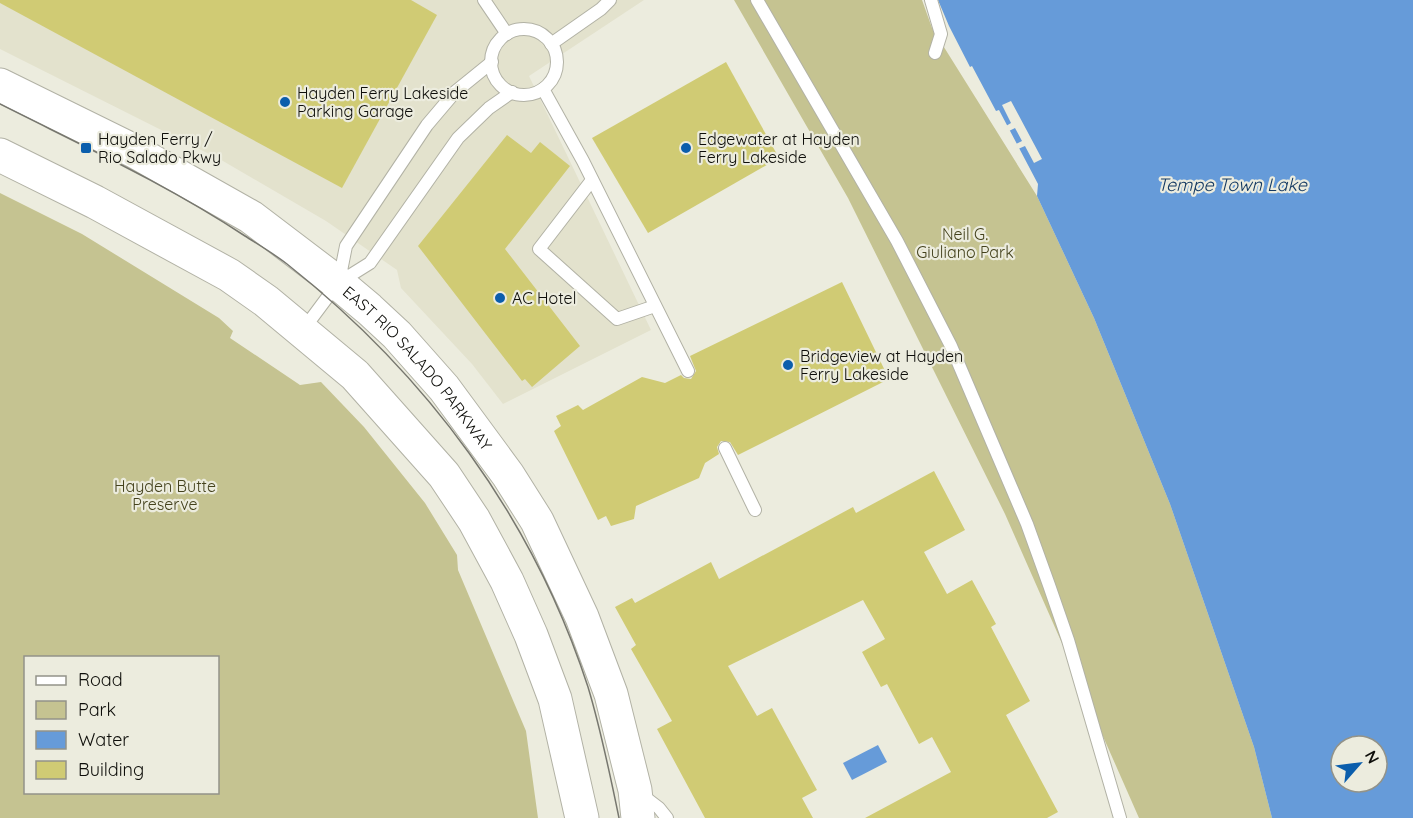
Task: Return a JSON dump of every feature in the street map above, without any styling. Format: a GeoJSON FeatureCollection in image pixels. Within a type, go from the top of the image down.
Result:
{"type":"FeatureCollection","features":[{"type":"Feature","properties":{"kind":"main road","name":"EAST RIO SALADO PARKWAY"},"geometry":{"type":"LineString","coordinates":[[0,85],[134,150],[251,217],[338,283],[398,335],[444,388],[508,475],[537,521],[582,617],[607,683],[636,804]]}},
{"type":"Feature","properties":{"kind":"main road"},"geometry":{"type":"LineString","coordinates":[[0,155],[95,202],[229,275],[266,301],[355,375],[444,475],[474,520],[512,591],[531,635],[555,699],[582,818]]}},
{"type":"Feature","properties":{"kind":"lane"},"geometry":{"type":"LineString","coordinates":[[484,0],[507,34]]}},
{"type":"Feature","properties":{"kind":"lane"},"geometry":{"type":"LineString","coordinates":[[551,44],[601,9],[610,0]]}},
{"type":"Feature","properties":{"kind":"lane"},"geometry":{"type":"LineString","coordinates":[[757,0],[897,241],[951,346],[1027,524],[1049,585],[1068,640],[1120,818]]}},
{"type":"Feature","properties":{"kind":"lane"},"geometry":{"type":"LineString","coordinates":[[931,0],[941,34],[935,53]]}},
{"type":"Feature","properties":{"kind":"lane"},"geometry":{"type":"LineString","coordinates":[[517,30],[528,30],[539,33],[551,44],[557,57],[557,68],[553,78],[543,89],[528,95],[512,92],[499,83],[492,62],[494,51],[507,34],[517,30]]}},
{"type":"Feature","properties":{"kind":"lane"},"geometry":{"type":"LineString","coordinates":[[338,283],[346,246],[427,125],[455,92],[492,62]]}},
{"type":"Feature","properties":{"kind":"lane"},"geometry":{"type":"LineString","coordinates":[[543,89],[592,180],[688,371]]}},
{"type":"Feature","properties":{"kind":"lane"},"geometry":{"type":"LineString","coordinates":[[303,331],[338,283],[370,262],[471,123],[512,92]]}},
{"type":"Feature","properties":{"kind":"lane"},"geometry":{"type":"LineString","coordinates":[[592,180],[539,249],[617,319],[655,306]]}},
{"type":"Feature","properties":{"kind":"lane"},"geometry":{"type":"LineString","coordinates":[[725,448],[755,510]]}},
{"type":"Feature","properties":{"kind":"lane"},"geometry":{"type":"LineString","coordinates":[[636,804],[659,808],[667,818]]}},
{"type":"Feature","properties":{"kind":"shaded area"},"geometry":{"type":"Polygon","coordinates":[[[0,0],[644,0],[529,76],[651,330],[503,404],[472,364],[401,288],[397,270],[326,221],[223,161],[0,49],[0,0]]]}},
{"type":"Feature","properties":{"kind":"green space","name":"Neil G. Giuliano Park"},"geometry":{"type":"Polygon","coordinates":[[[734,0],[922,0],[932,28],[1037,196],[1094,318],[1170,504],[1254,747],[1272,818],[1139,818],[1005,514],[848,198],[734,0]]]}},
{"type":"Feature","properties":{"kind":"green space","name":"Hayden Butte Preserve"},"geometry":{"type":"Polygon","coordinates":[[[0,193],[82,234],[219,318],[233,331],[230,338],[300,385],[321,382],[364,427],[425,503],[457,555],[458,570],[526,731],[538,818],[0,818],[0,193]]]}},
{"type":"Feature","properties":{"kind":"water","name":"Tempe Town Lake"},"geometry":{"type":"Polygon","coordinates":[[[938,0],[1413,0],[1413,818],[1272,818],[1254,747],[1170,504],[1094,318],[1037,196],[1038,184],[999,110],[996,111],[972,66],[970,67],[938,0]]]}},
{"type":"Feature","properties":{"kind":"water"},"geometry":{"type":"Polygon","coordinates":[[[878,745],[887,762],[852,780],[843,763],[878,745]]]}},
{"type":"Feature","properties":{"kind":"pier"},"geometry":{"type":"Polygon","coordinates":[[[1011,101],[1042,159],[1034,163],[1025,146],[1018,149],[1016,144],[1022,141],[1015,128],[1009,131],[1006,126],[1011,123],[1002,105],[1011,101]]]}},
{"type":"Feature","properties":{"kind":"building","name":"Hayden Ferry Lakeside Parking Garage"},"geometry":{"type":"Polygon","coordinates":[[[0,0],[411,0],[437,15],[342,188],[0,3],[0,0]]]}},
{"type":"Feature","properties":{"kind":"building","name":"Edgewater at Hayden Ferry Lakeside"},"geometry":{"type":"Polygon","coordinates":[[[726,62],[779,158],[648,233],[592,138],[726,62]]]}},
{"type":"Feature","properties":{"kind":"building","name":"AC Hotel"},"geometry":{"type":"Polygon","coordinates":[[[507,135],[531,153],[540,142],[570,166],[505,249],[580,346],[532,387],[525,379],[522,381],[418,246],[507,135]]]}},
{"type":"Feature","properties":{"kind":"building"},"geometry":{"type":"Polygon","coordinates":[[[842,282],[889,379],[738,455],[730,442],[721,441],[717,447],[719,454],[705,463],[699,478],[636,506],[634,519],[611,526],[606,516],[598,520],[554,431],[561,426],[556,416],[578,405],[583,410],[642,377],[665,383],[681,375],[691,379],[696,371],[690,356],[842,282]]]}},
{"type":"Feature","properties":{"kind":"building"},"geometry":{"type":"Polygon","coordinates":[[[934,471],[965,530],[924,552],[947,594],[972,580],[996,624],[991,627],[1030,701],[1006,715],[1058,812],[1047,818],[865,818],[951,772],[932,737],[919,744],[887,684],[881,687],[862,652],[885,639],[863,600],[728,666],[757,716],[772,708],[817,790],[802,798],[813,818],[705,818],[657,729],[672,721],[631,649],[636,645],[615,607],[632,598],[635,603],[711,562],[719,579],[853,507],[856,513],[934,471]]]}},
{"type":"Feature","properties":{"kind":"tram line"},"geometry":{"type":"LineString","coordinates":[[0,104],[156,183],[216,217],[277,257],[338,307],[429,401],[469,453],[505,507],[537,565],[565,625],[593,703],[619,818]]}},
{"type":"Feature","properties":{"kind":"place","name":"Hayden Ferry Lakeside Parking Garage"},"geometry":{"type":"Point","coordinates":[285,102]}},
{"type":"Feature","properties":{"kind":"place","name":"Hayden Ferry / Rio Salado Pkwy"},"geometry":{"type":"Point","coordinates":[86,148]}},
{"type":"Feature","properties":{"kind":"place","name":"Edgewater at Hayden Ferry Lakeside"},"geometry":{"type":"Point","coordinates":[686,148]}},
{"type":"Feature","properties":{"kind":"place","name":"AC Hotel"},"geometry":{"type":"Point","coordinates":[500,298]}},
{"type":"Feature","properties":{"kind":"place","name":"Bridgeview at Hayden Ferry Lakeside"},"geometry":{"type":"Point","coordinates":[788,365]}}]}
